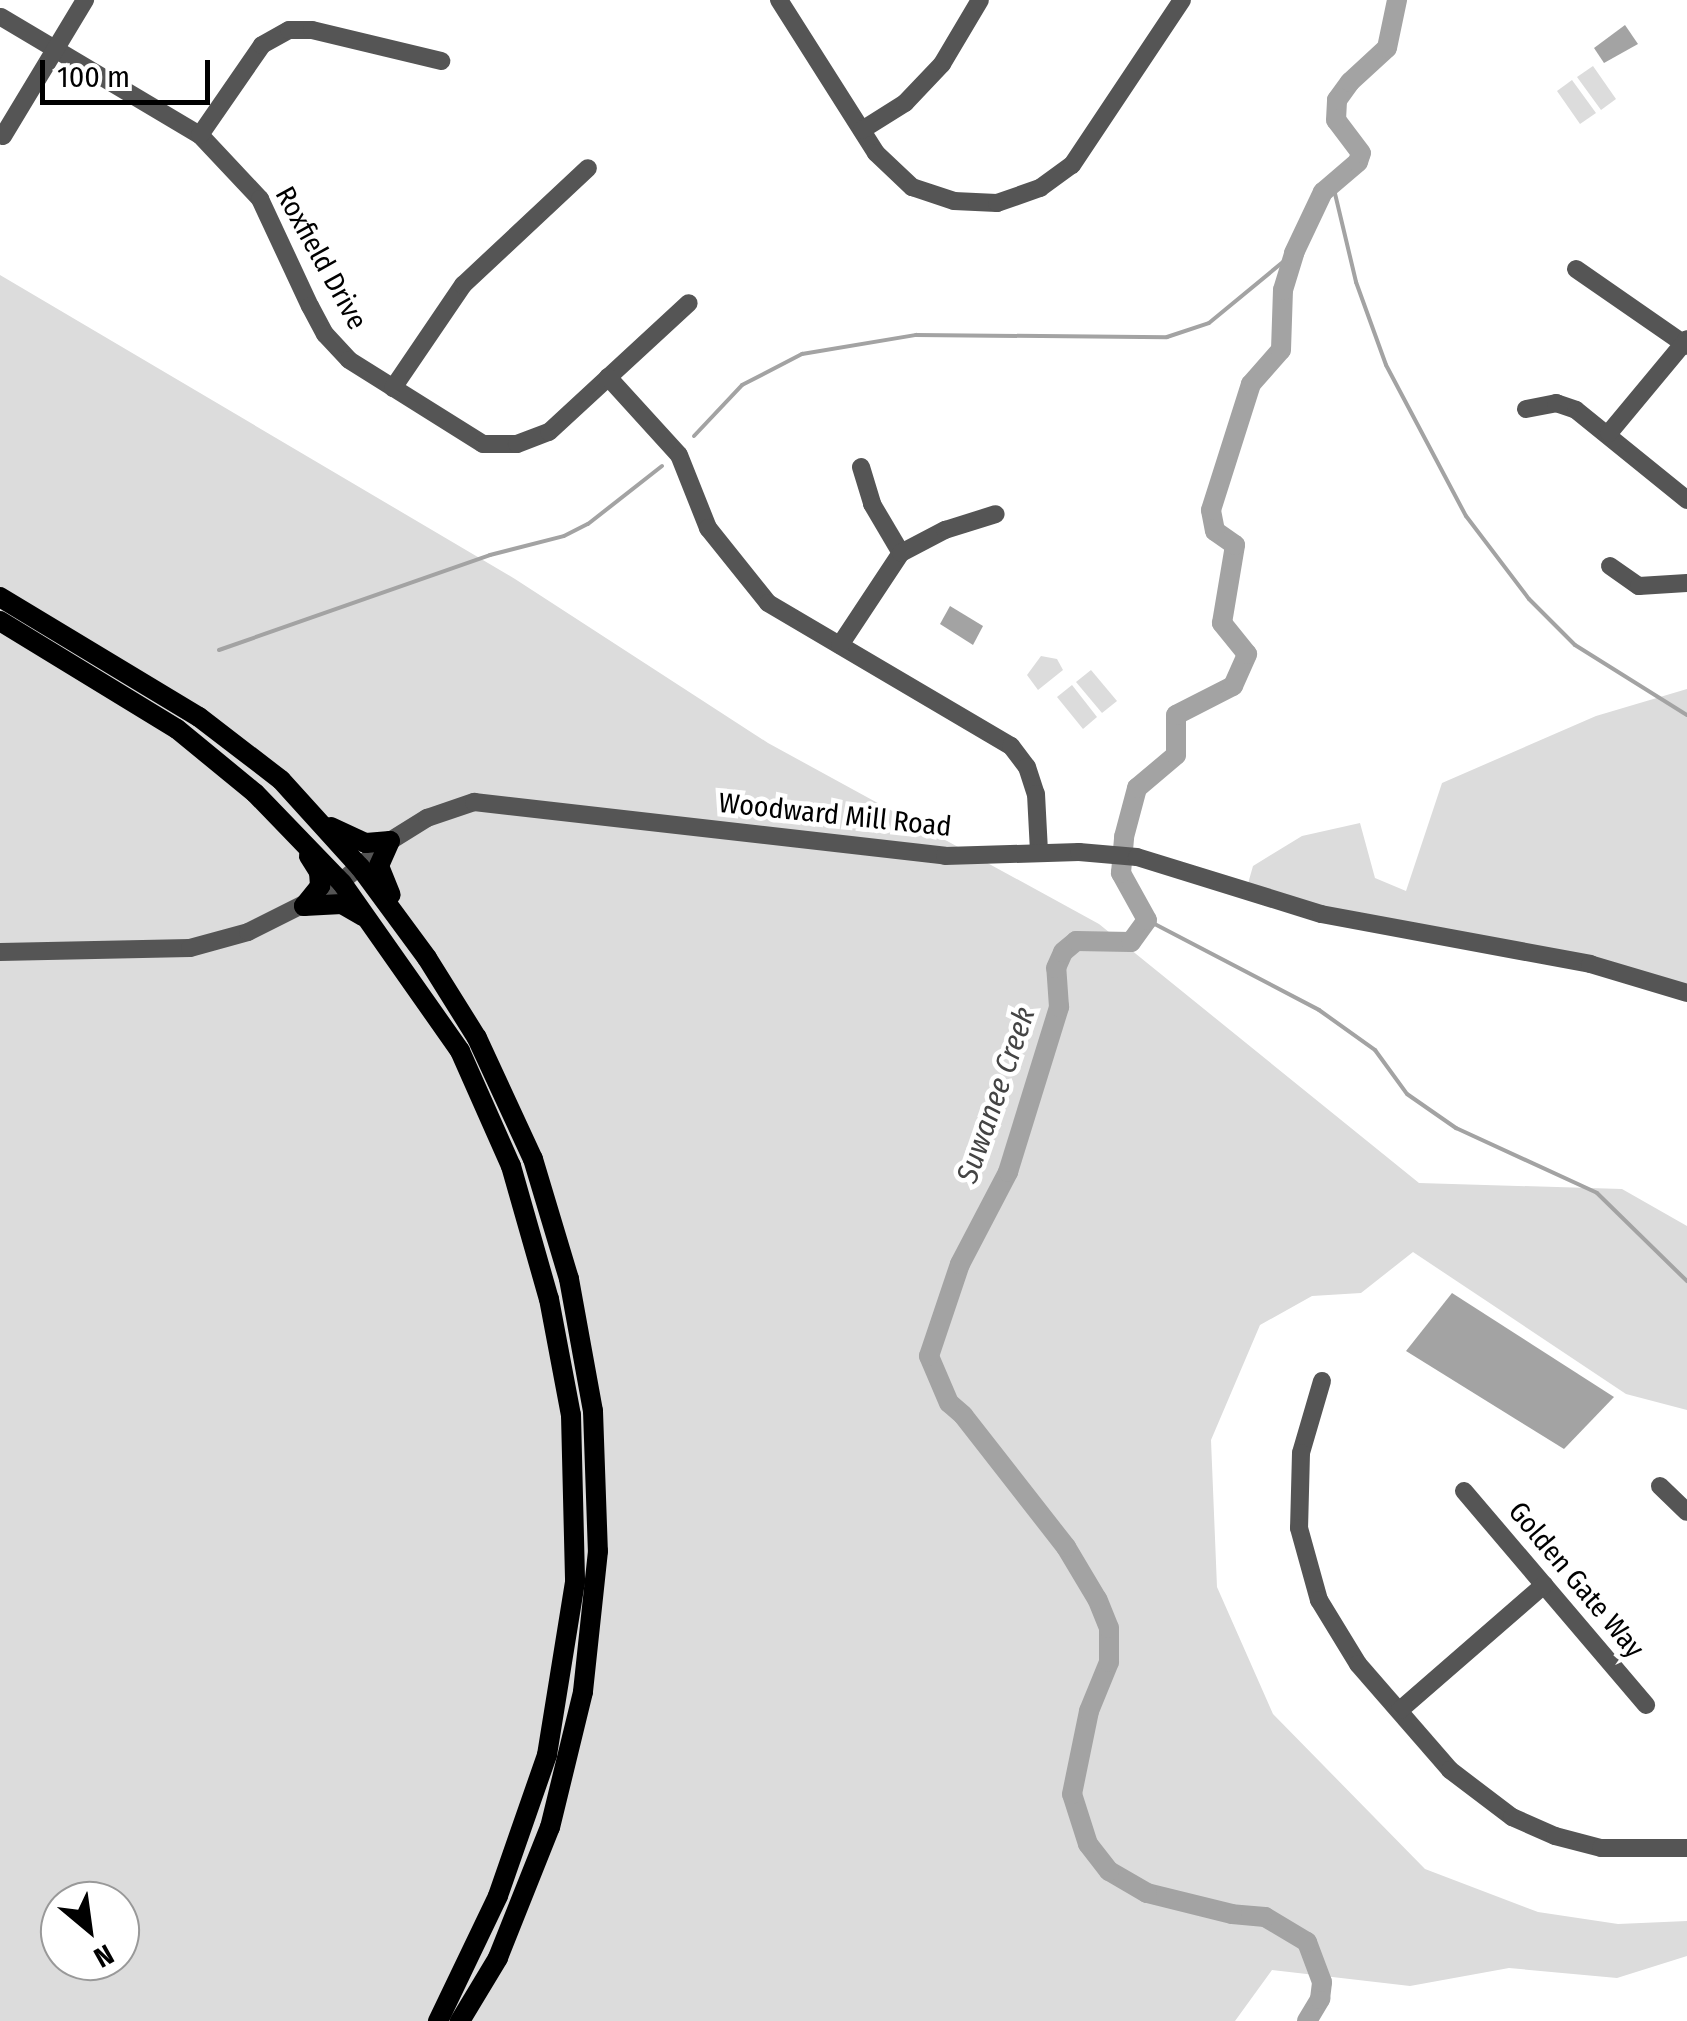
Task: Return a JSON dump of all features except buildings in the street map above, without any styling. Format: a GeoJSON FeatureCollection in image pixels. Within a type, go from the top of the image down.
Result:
{"type":"FeatureCollection","features":[{"type":"Feature","properties":{"kind":"main road"},"geometry":{"type":"LineString","coordinates":[[0,597],[199,718],[280,780],[360,867],[427,958]]}},
{"type":"Feature","properties":{"kind":"main road"},"geometry":{"type":"LineString","coordinates":[[0,621],[177,730],[255,794],[342,883],[460,1052],[512,1166],[549,1300],[571,1415],[575,1582],[547,1754],[498,1896],[438,2021]]}},
{"type":"Feature","properties":{"kind":"main road"},"geometry":{"type":"LineString","coordinates":[[312,815],[345,837],[366,843],[390,840]]}},
{"type":"Feature","properties":{"kind":"main road"},"geometry":{"type":"LineString","coordinates":[[298,837],[319,872],[320,882],[304,906]]}},
{"type":"Feature","properties":{"kind":"main road"},"geometry":{"type":"LineString","coordinates":[[390,840],[379,866],[383,881],[477,1038],[533,1159],[569,1279],[593,1411],[598,1551],[583,1692],[550,1827],[498,1958],[460,2021]]}},
{"type":"Feature","properties":{"kind":"main road"},"geometry":{"type":"LineString","coordinates":[[304,906],[342,904],[371,922]]}},
{"type":"Feature","properties":{"kind":"street"},"geometry":{"type":"LineString","coordinates":[[3,136],[85,0]]}},
{"type":"Feature","properties":{"kind":"street"},"geometry":{"type":"LineString","coordinates":[[779,0],[876,153],[912,187],[954,201],[997,203],[1040,188],[1072,166],[1182,0]]}},
{"type":"Feature","properties":{"kind":"street"},"geometry":{"type":"LineString","coordinates":[[862,130],[905,103],[942,64],[980,0]]}},
{"type":"Feature","properties":{"kind":"street","name":"Roxfield Drive"},"geometry":{"type":"LineString","coordinates":[[0,17],[200,135],[260,199],[325,334],[349,360],[483,444],[518,444],[549,432],[689,303]]}},
{"type":"Feature","properties":{"kind":"street"},"geometry":{"type":"LineString","coordinates":[[200,135],[262,45],[289,30],[312,30],[441,61]]}},
{"type":"Feature","properties":{"kind":"street"},"geometry":{"type":"LineString","coordinates":[[393,388],[462,285],[588,168]]}},
{"type":"Feature","properties":{"kind":"street"},"geometry":{"type":"LineString","coordinates":[[1576,269],[1686,343],[1609,433]]}},
{"type":"Feature","properties":{"kind":"street"},"geometry":{"type":"LineString","coordinates":[[608,376],[679,456],[708,528],[768,603],[1011,746],[1027,767],[1036,794],[1039,852]]}},
{"type":"Feature","properties":{"kind":"street"},"geometry":{"type":"LineString","coordinates":[[1526,409],[1556,403],[1609,433],[1687,500]]}},
{"type":"Feature","properties":{"kind":"street"},"geometry":{"type":"LineString","coordinates":[[861,467],[872,504],[901,553]]}},
{"type":"Feature","properties":{"kind":"street"},"geometry":{"type":"LineString","coordinates":[[840,646],[901,553],[945,530],[996,514]]}},
{"type":"Feature","properties":{"kind":"street"},"geometry":{"type":"LineString","coordinates":[[1610,566],[1639,586],[1687,583]]}},
{"type":"Feature","properties":{"kind":"street","name":"Woodward Mill Road"},"geometry":{"type":"LineString","coordinates":[[0,952],[190,948],[248,932],[342,883],[390,840],[427,818],[474,802],[944,856],[1093,852],[1137,857],[1321,914],[1590,964],[1687,993]]}},
{"type":"Feature","properties":{"kind":"street"},"geometry":{"type":"LineString","coordinates":[[1322,1381],[1304,1434],[1298,1471],[1302,1546],[1319,1600],[1336,1633],[1463,1782],[1523,1823],[1601,1848],[1687,1848]]}},
{"type":"Feature","properties":{"kind":"street"},"geometry":{"type":"LineString","coordinates":[[1660,1486],[1687,1512]]}},
{"type":"Feature","properties":{"kind":"street","name":"Golden Gate Way"},"geometry":{"type":"LineString","coordinates":[[1464,1492],[1646,1705]]}},
{"type":"Feature","properties":{"kind":"street"},"geometry":{"type":"LineString","coordinates":[[1400,1710],[1544,1585]]}},
{"type":"Feature","properties":{"kind":"shaded area"},"geometry":{"type":"Polygon","coordinates":[[[1625,25],[1638,44],[1604,63],[1594,48],[1625,25]]]}},
{"type":"Feature","properties":{"kind":"shaded area"},"geometry":{"type":"Polygon","coordinates":[[[1593,66],[1616,99],[1601,110],[1577,77],[1593,66]]]}},
{"type":"Feature","properties":{"kind":"shaded area"},"geometry":{"type":"Polygon","coordinates":[[[1572,80],[1596,113],[1580,124],[1557,91],[1572,80]]]}},
{"type":"Feature","properties":{"kind":"shaded area"},"geometry":{"type":"Polygon","coordinates":[[[0,275],[515,579],[768,743],[1099,924],[1419,1183],[1622,1189],[1687,1226],[1687,1410],[1626,1394],[1413,1252],[1361,1293],[1312,1296],[1260,1325],[1211,1440],[1217,1587],[1273,1714],[1425,1869],[1538,1912],[1618,1924],[1687,1921],[1687,1956],[1617,1978],[1509,1968],[1410,1986],[1272,1970],[1235,2021],[0,2021],[0,275]]]}},
{"type":"Feature","properties":{"kind":"shaded area"},"geometry":{"type":"Polygon","coordinates":[[[950,606],[983,626],[973,645],[940,624],[950,606]]]}},
{"type":"Feature","properties":{"kind":"shaded area"},"geometry":{"type":"Polygon","coordinates":[[[1041,656],[1057,659],[1063,670],[1038,690],[1027,675],[1041,656]]]}},
{"type":"Feature","properties":{"kind":"shaded area"},"geometry":{"type":"Polygon","coordinates":[[[1091,670],[1117,701],[1102,713],[1076,682],[1091,670]]]}},
{"type":"Feature","properties":{"kind":"shaded area"},"geometry":{"type":"Polygon","coordinates":[[[1072,685],[1097,717],[1083,729],[1057,697],[1072,685]]]}},
{"type":"Feature","properties":{"kind":"shaded area"},"geometry":{"type":"Polygon","coordinates":[[[1687,689],[1687,986],[1374,920],[1247,887],[1253,866],[1302,836],[1360,823],[1375,878],[1406,891],[1442,783],[1596,716],[1687,689]]]}},
{"type":"Feature","properties":{"kind":"shaded area"},"geometry":{"type":"Polygon","coordinates":[[[1452,1293],[1614,1397],[1564,1449],[1406,1351],[1452,1293]]]}},
{"type":"Feature","properties":{"kind":"waterway","name":"Suwanee Creek"},"geometry":{"type":"LineString","coordinates":[[1307,2021],[1320,1999],[1322,1982],[1307,1942],[1265,1917],[1232,1914],[1147,1893],[1109,1871],[1088,1844],[1072,1794],[1089,1711],[1109,1662],[1109,1628],[1066,1547],[963,1415],[949,1403],[929,1356],[960,1264],[1008,1172],[1059,1007],[1056,968],[1063,952],[1076,941],[1131,942],[1147,920],[1121,873],[1124,837],[1137,788],[1176,755],[1176,715],[1233,686],[1247,654],[1222,623],[1235,545],[1215,531],[1211,510],[1251,384],[1281,350],[1283,290],[1294,253],[1323,192],[1358,162],[1361,153],[1336,120],[1337,100],[1350,82],[1387,48],[1397,0]]}},
{"type":"Feature","properties":{"kind":"waterway"},"geometry":{"type":"LineString","coordinates":[[1332,181],[1356,282],[1386,365],[1466,516],[1529,599],[1575,645],[1687,715]]}},
{"type":"Feature","properties":{"kind":"waterway"},"geometry":{"type":"LineString","coordinates":[[694,436],[742,385],[802,354],[916,335],[1167,337],[1209,323],[1294,253]]}},
{"type":"Feature","properties":{"kind":"waterway"},"geometry":{"type":"LineString","coordinates":[[219,650],[490,555],[564,536],[588,524],[662,466]]}},
{"type":"Feature","properties":{"kind":"waterway"},"geometry":{"type":"LineString","coordinates":[[1147,920],[1319,1010],[1375,1050],[1407,1094],[1456,1128],[1597,1193],[1687,1281]]}}]}
